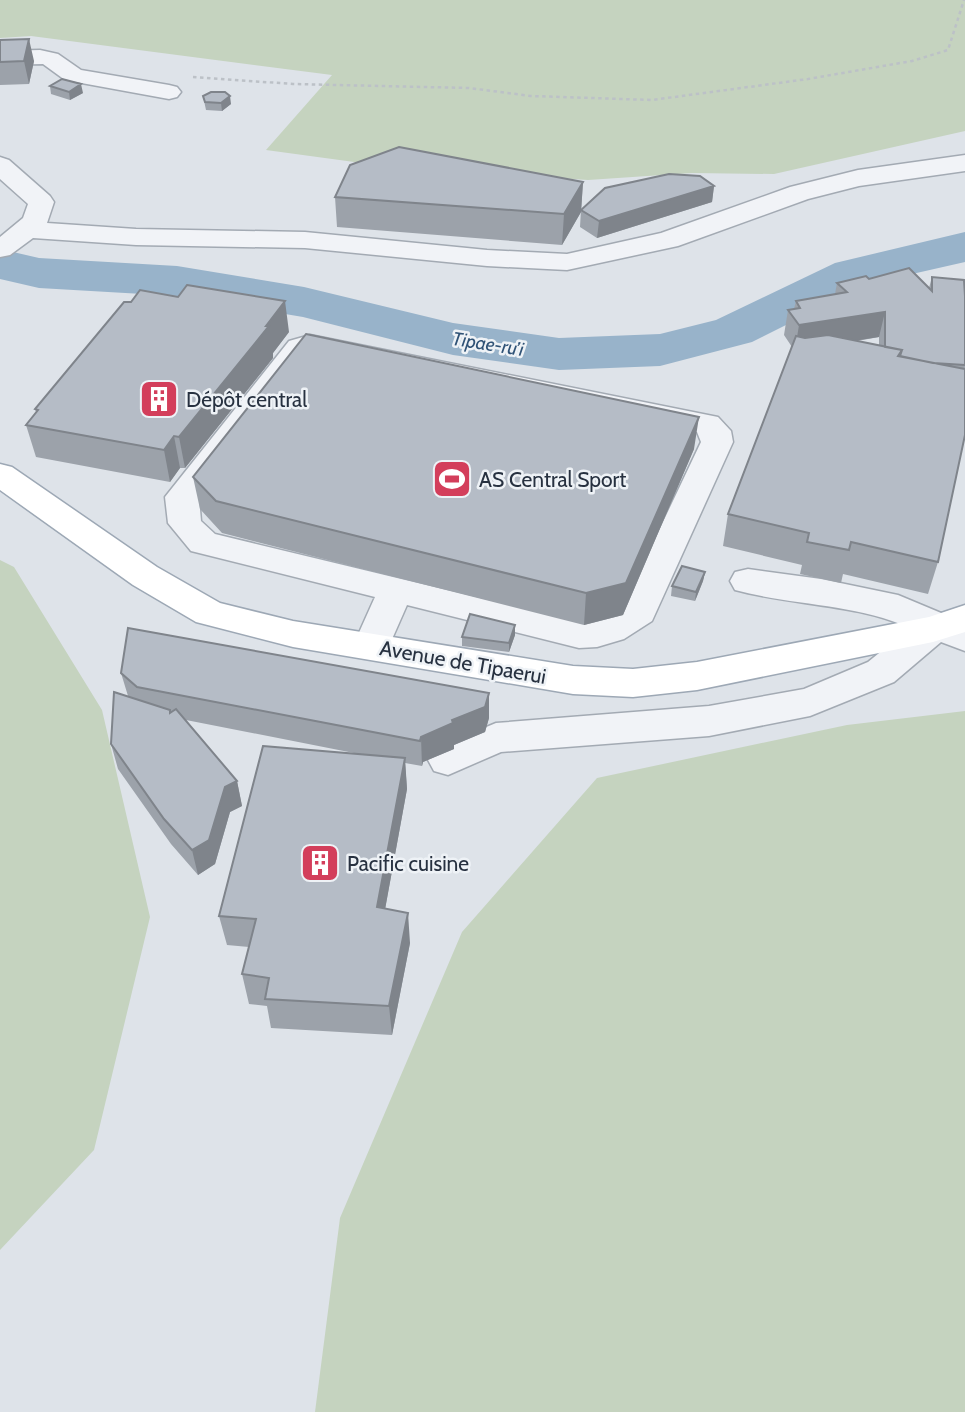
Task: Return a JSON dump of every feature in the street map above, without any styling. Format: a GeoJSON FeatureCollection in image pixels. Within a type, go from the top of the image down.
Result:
{"type":"FeatureCollection","features":[{"type":"Feature","properties":{"kind":"main road","name":"Avenue de Tipaerui"},"geometry":{"type":"LineString","coordinates":[[0,474],[145,576],[209,613],[293,634],[573,680],[633,684],[696,676],[951,628]]}},
{"type":"Feature","properties":{"kind":"street"},"geometry":{"type":"LineString","coordinates":[[0,58],[50,59],[73,75],[169,92]]}},
{"type":"Feature","properties":{"kind":"street"},"geometry":{"type":"LineString","coordinates":[[13,240],[136,237],[305,240],[487,258],[567,262],[668,240],[799,193],[858,178],[965,163]]}},
{"type":"Feature","properties":{"kind":"street"},"geometry":{"type":"LineString","coordinates":[[0,165],[41,202],[41,212],[35,224],[13,240]]}},
{"type":"Feature","properties":{"kind":"street"},"geometry":{"type":"LineString","coordinates":[[322,344],[707,424],[715,431],[717,442],[639,612],[618,629],[597,635],[579,635],[395,592],[203,543],[188,529],[180,515],[182,497],[300,347],[322,344]]}},
{"type":"Feature","properties":{"kind":"street"},"geometry":{"type":"LineString","coordinates":[[748,581],[821,591],[898,608],[951,628]]}},
{"type":"Feature","properties":{"kind":"street"},"geometry":{"type":"LineString","coordinates":[[373,646],[395,592]]}},
{"type":"Feature","properties":{"kind":"street"},"geometry":{"type":"LineString","coordinates":[[448,760],[496,738],[709,721],[810,702],[881,673],[951,628]]}},
{"type":"Feature","properties":{"kind":"path"},"geometry":{"type":"LineString","coordinates":[[169,92],[183,81],[203,76],[293,84],[468,88],[603,100],[652,100],[704,95],[889,65],[948,50],[964,0]]}},
{"type":"Feature","properties":{"kind":"green space"},"geometry":{"type":"Polygon","coordinates":[[[0,0],[965,0],[965,131],[774,174],[692,173],[588,180],[391,167],[266,150],[332,75],[31,36],[0,38],[0,0]]]}},
{"type":"Feature","properties":{"kind":"green space"},"geometry":{"type":"Polygon","coordinates":[[[0,560],[14,567],[102,710],[150,917],[94,1150],[0,1250],[0,560]]]}},
{"type":"Feature","properties":{"kind":"green space"},"geometry":{"type":"Polygon","coordinates":[[[965,711],[965,1412],[315,1412],[340,1218],[462,932],[597,778],[847,725],[965,711]]]}},
{"type":"Feature","properties":{"kind":"building"},"geometry":{"type":"Polygon","coordinates":[[[29,39],[24,61],[0,62],[0,40],[29,39]]]}},
{"type":"Feature","properties":{"kind":"building"},"geometry":{"type":"Polygon","coordinates":[[[62,79],[81,84],[69,92],[50,86],[62,79]]]}},
{"type":"Feature","properties":{"kind":"building"},"geometry":{"type":"Polygon","coordinates":[[[211,92],[225,92],[230,96],[221,103],[205,102],[203,96],[211,92]]]}},
{"type":"Feature","properties":{"kind":"building"},"geometry":{"type":"Polygon","coordinates":[[[399,147],[583,182],[564,214],[335,197],[350,165],[399,147]]]}},
{"type":"Feature","properties":{"kind":"building"},"geometry":{"type":"Polygon","coordinates":[[[669,174],[700,176],[714,186],[599,221],[581,210],[605,188],[669,174]]]}},
{"type":"Feature","properties":{"kind":"building"},"geometry":{"type":"Polygon","coordinates":[[[909,268],[932,291],[932,277],[964,280],[965,365],[933,363],[900,356],[902,350],[885,347],[885,312],[799,325],[788,310],[800,308],[796,301],[847,292],[837,283],[866,276],[869,279],[909,268]]]}},
{"type":"Feature","properties":{"kind":"building","name":"Dépôt central"},"geometry":{"type":"Polygon","coordinates":[[[187,285],[285,301],[266,326],[269,326],[179,437],[174,436],[164,450],[26,425],[38,410],[35,409],[124,302],[131,302],[140,290],[178,297],[187,285]]]}},
{"type":"Feature","properties":{"kind":"building","name":"AS Central Sport"},"geometry":{"type":"Polygon","coordinates":[[[306,334],[699,417],[626,583],[586,593],[216,501],[193,477],[306,334]]]}},
{"type":"Feature","properties":{"kind":"building"},"geometry":{"type":"Polygon","coordinates":[[[828,335],[902,350],[898,356],[965,369],[965,435],[938,562],[851,542],[849,550],[807,542],[809,533],[728,514],[796,336],[805,338],[828,335]]]}},
{"type":"Feature","properties":{"kind":"building"},"geometry":{"type":"Polygon","coordinates":[[[682,566],[705,572],[696,592],[672,586],[682,566]]]}},
{"type":"Feature","properties":{"kind":"building"},"geometry":{"type":"Polygon","coordinates":[[[470,614],[515,625],[509,643],[462,637],[470,614]]]}},
{"type":"Feature","properties":{"kind":"building"},"geometry":{"type":"Polygon","coordinates":[[[128,628],[489,693],[485,707],[452,720],[453,723],[421,737],[420,741],[137,687],[121,673],[128,628]]]}},
{"type":"Feature","properties":{"kind":"building"},"geometry":{"type":"Polygon","coordinates":[[[114,692],[170,710],[170,713],[176,709],[237,781],[225,787],[209,840],[192,850],[164,819],[111,744],[114,692]]]}},
{"type":"Feature","properties":{"kind":"building","name":"Pacific cuisine"},"geometry":{"type":"Polygon","coordinates":[[[263,746],[405,758],[377,907],[408,913],[389,1006],[265,999],[269,978],[242,974],[256,919],[219,916],[263,746]]]}},
{"type":"Feature","properties":{"kind":"waterway","name":"Tipae-ru’i"},"geometry":{"type":"LineString","coordinates":[[0,264],[39,273],[177,281],[304,302],[453,339],[559,354],[660,350],[734,331],[852,273],[965,247]]}},
{"type":"Feature","properties":{"kind":"place","name":"Dépôt central"},"geometry":{"type":"Point","coordinates":[159,399]}},
{"type":"Feature","properties":{"kind":"place","name":"AS Central Sport"},"geometry":{"type":"Point","coordinates":[452,479]}},
{"type":"Feature","properties":{"kind":"place","name":"Pacific cuisine"},"geometry":{"type":"Point","coordinates":[320,863]}}]}
